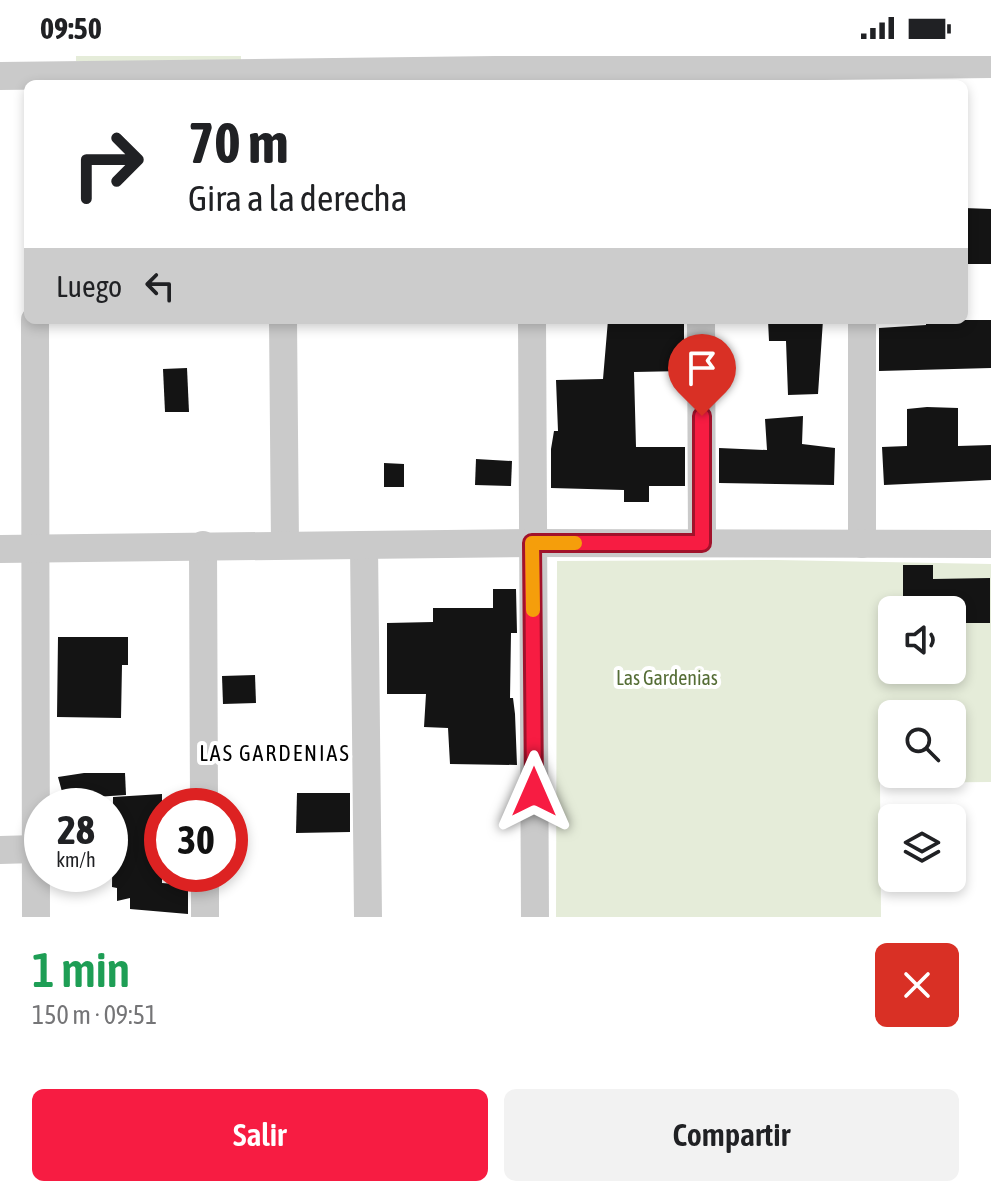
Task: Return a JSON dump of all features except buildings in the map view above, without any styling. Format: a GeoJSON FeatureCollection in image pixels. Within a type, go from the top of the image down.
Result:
{"type":"FeatureCollection","features":[{"type":"Feature","properties":{"kind":"street"},"geometry":{"type":"LineString","coordinates":[[0,76],[34,72],[531,70],[700,76],[779,62],[862,75],[991,64]]}},
{"type":"Feature","properties":{"kind":"street"},"geometry":{"type":"LineString","coordinates":[[35,324],[36,788]]}},
{"type":"Feature","properties":{"kind":"street"},"geometry":{"type":"LineString","coordinates":[[283,324],[285,545]]}},
{"type":"Feature","properties":{"kind":"street"},"geometry":{"type":"LineString","coordinates":[[532,324],[535,917]]}},
{"type":"Feature","properties":{"kind":"street"},"geometry":{"type":"LineString","coordinates":[[701,324],[702,543]]}},
{"type":"Feature","properties":{"kind":"street"},"geometry":{"type":"LineString","coordinates":[[862,324],[862,544]]}},
{"type":"Feature","properties":{"kind":"street"},"geometry":{"type":"LineString","coordinates":[[0,549],[532,543],[991,544]]}},
{"type":"Feature","properties":{"kind":"street"},"geometry":{"type":"LineString","coordinates":[[203,545],[204,788]]}},
{"type":"Feature","properties":{"kind":"street"},"geometry":{"type":"LineString","coordinates":[[364,546],[368,917]]}},
{"type":"Feature","properties":{"kind":"street"},"geometry":{"type":"LineString","coordinates":[[0,850],[24,849]]}},
{"type":"Feature","properties":{"kind":"street"},"geometry":{"type":"LineString","coordinates":[[36,892],[36,917]]}},
{"type":"Feature","properties":{"kind":"street"},"geometry":{"type":"LineString","coordinates":[[205,892],[205,917]]}},
{"type":"Feature","properties":{"kind":"green space"},"geometry":{"type":"Polygon","coordinates":[[[76,56],[241,56],[241,61],[76,61],[76,56]]]}},
{"type":"Feature","properties":{"kind":"green space","name":"Las Gardenias"},"geometry":{"type":"Polygon","coordinates":[[[776,560],[991,564],[991,782],[966,782],[966,700],[878,700],[878,892],[881,892],[881,917],[556,917],[557,561],[776,560]]]}},
{"type":"Feature","properties":{"kind":"slow traffic"},"geometry":{"type":"LineString","coordinates":[[533,610],[532,543],[575,543]]}},
{"type":"Feature","properties":{"kind":"district","name":"LAS GARDENIAS"},"geometry":{"type":"Point","coordinates":[275,753]}},
{"type":"Feature","properties":{"kind":"route"},"geometry":{"type":"LineString","coordinates":[[534,792],[532,543],[702,543],[702,416]]}}]}
